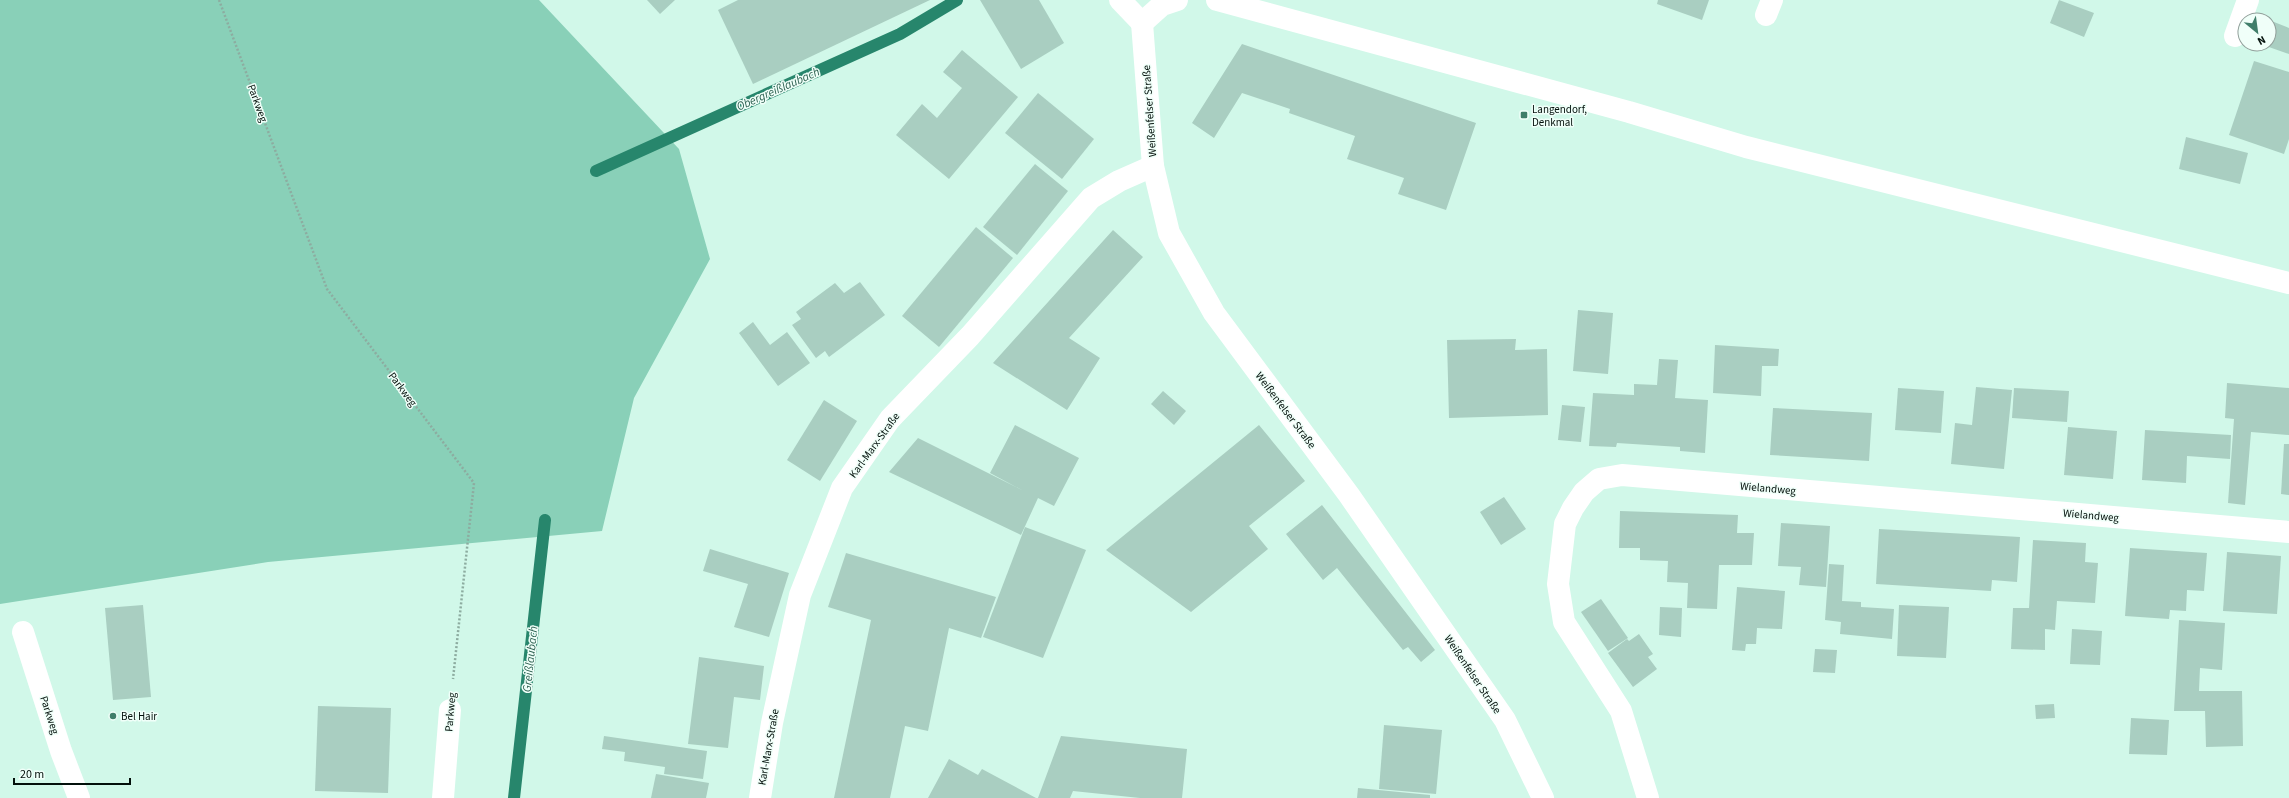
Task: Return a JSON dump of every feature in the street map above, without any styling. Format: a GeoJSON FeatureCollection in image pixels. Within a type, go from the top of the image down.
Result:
{"type":"FeatureCollection","features":[{"type":"Feature","properties":{"kind":"street"},"geometry":{"type":"LineString","coordinates":[[1120,0],[1142,23],[1162,5],[1177,0]]}},
{"type":"Feature","properties":{"kind":"street"},"geometry":{"type":"LineString","coordinates":[[1218,0],[1622,110],[1746,147],[2289,283]]}},
{"type":"Feature","properties":{"kind":"street"},"geometry":{"type":"LineString","coordinates":[[2235,36],[2248,0]]}},
{"type":"Feature","properties":{"kind":"street","name":"Weißenfelser Straße"},"geometry":{"type":"LineString","coordinates":[[1142,23],[1153,166],[1168,233],[1214,313],[1349,495],[1505,720],[1542,798]]}},
{"type":"Feature","properties":{"kind":"street","name":"Karl-Marx-Straße"},"geometry":{"type":"LineString","coordinates":[[760,798],[772,723],[800,595],[842,488],[890,419],[970,336],[1091,198],[1119,181],[1153,166]]}},
{"type":"Feature","properties":{"kind":"street","name":"Wielandweg"},"geometry":{"type":"LineString","coordinates":[[1648,798],[1621,710],[1564,622],[1558,584],[1565,524],[1584,492],[1599,479],[1622,475],[2289,532]]}},
{"type":"Feature","properties":{"kind":"street","name":"Parkweg"},"geometry":{"type":"LineString","coordinates":[[23,632],[79,798]]}},
{"type":"Feature","properties":{"kind":"street","name":"Parkweg"},"geometry":{"type":"LineString","coordinates":[[443,798],[450,710]]}},
{"type":"Feature","properties":{"kind":"path","name":"Parkweg"},"geometry":{"type":"LineString","coordinates":[[219,0],[327,289],[474,483],[450,710]]}},
{"type":"Feature","properties":{"kind":"green space"},"geometry":{"type":"Polygon","coordinates":[[[0,0],[539,0],[679,149],[710,259],[634,398],[602,531],[268,562],[0,604],[0,0]]]}},
{"type":"Feature","properties":{"kind":"building"},"geometry":{"type":"Polygon","coordinates":[[[647,0],[675,0],[660,14],[647,0]]]}},
{"type":"Feature","properties":{"kind":"building"},"geometry":{"type":"Polygon","coordinates":[[[738,0],[930,0],[753,84],[718,10],[738,0]]]}},
{"type":"Feature","properties":{"kind":"building"},"geometry":{"type":"Polygon","coordinates":[[[980,0],[1039,0],[1064,43],[1021,69],[980,0]]]}},
{"type":"Feature","properties":{"kind":"building"},"geometry":{"type":"Polygon","coordinates":[[[1658,0],[1709,0],[1702,20],[1657,4],[1658,0]]]}},
{"type":"Feature","properties":{"kind":"building"},"geometry":{"type":"Polygon","coordinates":[[[2059,0],[2094,13],[2084,37],[2050,23],[2059,0]]]}},
{"type":"Feature","properties":{"kind":"building"},"geometry":{"type":"Polygon","coordinates":[[[2277,23],[2289,28],[2289,54],[2277,50],[2277,23]]]}},
{"type":"Feature","properties":{"kind":"building"},"geometry":{"type":"Polygon","coordinates":[[[1242,44],[1476,123],[1446,210],[1398,194],[1404,178],[1347,159],[1355,136],[1289,113],[1290,109],[1242,93],[1214,138],[1192,123],[1242,44]]]}},
{"type":"Feature","properties":{"kind":"building"},"geometry":{"type":"Polygon","coordinates":[[[962,50],[1018,97],[949,179],[896,135],[922,104],[937,118],[962,88],[943,72],[962,50]]]}},
{"type":"Feature","properties":{"kind":"building"},"geometry":{"type":"Polygon","coordinates":[[[2254,61],[2289,72],[2289,139],[2284,154],[2229,135],[2254,61]]]}},
{"type":"Feature","properties":{"kind":"building"},"geometry":{"type":"Polygon","coordinates":[[[1038,93],[1094,139],[1062,179],[1005,133],[1038,93]]]}},
{"type":"Feature","properties":{"kind":"building"},"geometry":{"type":"Polygon","coordinates":[[[2186,137],[2248,153],[2240,184],[2179,169],[2186,137]]]}},
{"type":"Feature","properties":{"kind":"building"},"geometry":{"type":"Polygon","coordinates":[[[1035,164],[1068,191],[1017,255],[983,227],[1035,164]]]}},
{"type":"Feature","properties":{"kind":"building"},"geometry":{"type":"Polygon","coordinates":[[[976,227],[1013,258],[939,347],[902,316],[976,227]]]}},
{"type":"Feature","properties":{"kind":"building"},"geometry":{"type":"Polygon","coordinates":[[[1113,230],[1143,257],[1069,338],[1100,358],[1067,410],[993,363],[1113,230]]]}},
{"type":"Feature","properties":{"kind":"building"},"geometry":{"type":"Polygon","coordinates":[[[860,282],[885,315],[829,357],[825,351],[816,358],[792,325],[801,319],[796,312],[835,283],[844,293],[860,282]]]}},
{"type":"Feature","properties":{"kind":"building"},"geometry":{"type":"Polygon","coordinates":[[[1578,310],[1613,313],[1608,374],[1573,371],[1578,310]]]}},
{"type":"Feature","properties":{"kind":"building"},"geometry":{"type":"Polygon","coordinates":[[[753,322],[770,345],[787,332],[810,363],[778,386],[739,333],[753,322]]]}},
{"type":"Feature","properties":{"kind":"building"},"geometry":{"type":"Polygon","coordinates":[[[1516,339],[1515,350],[1547,349],[1548,415],[1449,418],[1447,340],[1516,339]]]}},
{"type":"Feature","properties":{"kind":"building"},"geometry":{"type":"Polygon","coordinates":[[[1715,345],[1779,349],[1778,366],[1762,366],[1761,396],[1713,393],[1715,345]]]}},
{"type":"Feature","properties":{"kind":"building"},"geometry":{"type":"Polygon","coordinates":[[[1659,359],[1678,360],[1675,398],[1708,400],[1705,453],[1680,451],[1680,447],[1617,443],[1616,447],[1589,446],[1593,393],[1634,395],[1634,384],[1657,385],[1659,359]]]}},
{"type":"Feature","properties":{"kind":"building"},"geometry":{"type":"Polygon","coordinates":[[[2227,383],[2289,388],[2289,435],[2251,432],[2245,505],[2228,503],[2234,419],[2225,418],[2227,383]]]}},
{"type":"Feature","properties":{"kind":"building"},"geometry":{"type":"Polygon","coordinates":[[[1976,387],[2012,390],[2004,469],[1951,464],[1955,423],[1972,425],[1976,387]]]}},
{"type":"Feature","properties":{"kind":"building"},"geometry":{"type":"Polygon","coordinates":[[[1898,388],[1944,391],[1941,433],[1895,430],[1898,388]]]}},
{"type":"Feature","properties":{"kind":"building"},"geometry":{"type":"Polygon","coordinates":[[[2014,388],[2069,391],[2067,422],[2012,418],[2014,388]]]}},
{"type":"Feature","properties":{"kind":"building"},"geometry":{"type":"Polygon","coordinates":[[[1163,391],[1186,411],[1174,425],[1151,404],[1163,391]]]}},
{"type":"Feature","properties":{"kind":"building"},"geometry":{"type":"Polygon","coordinates":[[[824,400],[857,421],[820,481],[787,460],[824,400]]]}},
{"type":"Feature","properties":{"kind":"building"},"geometry":{"type":"Polygon","coordinates":[[[1562,405],[1585,407],[1581,442],[1558,440],[1562,405]]]}},
{"type":"Feature","properties":{"kind":"building"},"geometry":{"type":"Polygon","coordinates":[[[1773,408],[1872,413],[1869,461],[1770,455],[1773,408]]]}},
{"type":"Feature","properties":{"kind":"building"},"geometry":{"type":"Polygon","coordinates":[[[1015,425],[1079,458],[1054,506],[1038,498],[1021,535],[889,472],[918,438],[1022,490],[990,473],[1015,425]]]}},
{"type":"Feature","properties":{"kind":"building"},"geometry":{"type":"Polygon","coordinates":[[[1259,425],[1305,481],[1249,526],[1268,549],[1191,612],[1106,550],[1259,425]]]}},
{"type":"Feature","properties":{"kind":"building"},"geometry":{"type":"Polygon","coordinates":[[[2068,427],[2117,431],[2113,479],[2064,475],[2068,427]]]}},
{"type":"Feature","properties":{"kind":"building"},"geometry":{"type":"Polygon","coordinates":[[[2145,430],[2231,435],[2230,459],[2187,456],[2186,483],[2142,480],[2145,430]]]}},
{"type":"Feature","properties":{"kind":"building"},"geometry":{"type":"Polygon","coordinates":[[[2284,444],[2289,444],[2289,495],[2281,494],[2284,444]]]}},
{"type":"Feature","properties":{"kind":"building"},"geometry":{"type":"Polygon","coordinates":[[[1504,497],[1526,529],[1501,545],[1480,512],[1504,497]]]}},
{"type":"Feature","properties":{"kind":"building"},"geometry":{"type":"Polygon","coordinates":[[[1322,505],[1435,650],[1421,662],[1408,647],[1403,650],[1337,568],[1323,580],[1286,534],[1322,505]]]}},
{"type":"Feature","properties":{"kind":"building"},"geometry":{"type":"Polygon","coordinates":[[[1620,511],[1738,515],[1737,533],[1754,533],[1752,565],[1719,565],[1717,609],[1687,608],[1688,583],[1667,582],[1668,561],[1640,560],[1640,548],[1619,548],[1620,511]]]}},
{"type":"Feature","properties":{"kind":"building"},"geometry":{"type":"Polygon","coordinates":[[[1781,523],[1830,526],[1826,587],[1799,585],[1801,567],[1778,566],[1781,523]]]}},
{"type":"Feature","properties":{"kind":"building"},"geometry":{"type":"Polygon","coordinates":[[[1025,527],[1086,550],[1043,658],[983,637],[1025,527]]]}},
{"type":"Feature","properties":{"kind":"building"},"geometry":{"type":"Polygon","coordinates":[[[1879,529],[2020,537],[2017,582],[1992,580],[1991,591],[1876,584],[1879,529]]]}},
{"type":"Feature","properties":{"kind":"building"},"geometry":{"type":"Polygon","coordinates":[[[2033,540],[2086,543],[2085,562],[2098,563],[2095,603],[2057,601],[2055,630],[2045,629],[2045,650],[2011,649],[2013,608],[2029,608],[2033,540]]]}},
{"type":"Feature","properties":{"kind":"building"},"geometry":{"type":"Polygon","coordinates":[[[2130,548],[2207,553],[2204,591],[2187,590],[2186,611],[2170,610],[2169,619],[2125,616],[2130,548]]]}},
{"type":"Feature","properties":{"kind":"building"},"geometry":{"type":"Polygon","coordinates":[[[710,549],[789,573],[769,637],[734,627],[748,584],[703,571],[710,549]]]}},
{"type":"Feature","properties":{"kind":"building"},"geometry":{"type":"Polygon","coordinates":[[[2227,552],[2281,556],[2277,614],[2223,611],[2227,552]]]}},
{"type":"Feature","properties":{"kind":"building"},"geometry":{"type":"Polygon","coordinates":[[[846,553],[996,597],[981,638],[949,628],[928,731],[905,726],[890,798],[834,798],[871,620],[828,607],[846,553]]]}},
{"type":"Feature","properties":{"kind":"building"},"geometry":{"type":"Polygon","coordinates":[[[1829,564],[1844,565],[1842,601],[1861,602],[1861,607],[1894,609],[1892,639],[1840,634],[1841,622],[1825,620],[1829,564]]]}},
{"type":"Feature","properties":{"kind":"building"},"geometry":{"type":"Polygon","coordinates":[[[1737,587],[1785,591],[1782,629],[1757,628],[1756,644],[1746,644],[1745,651],[1732,650],[1737,587]]]}},
{"type":"Feature","properties":{"kind":"building"},"geometry":{"type":"Polygon","coordinates":[[[1601,599],[1628,638],[1608,651],[1581,612],[1601,599]]]}},
{"type":"Feature","properties":{"kind":"building"},"geometry":{"type":"Polygon","coordinates":[[[143,605],[151,697],[113,700],[105,608],[143,605]]]}},
{"type":"Feature","properties":{"kind":"building"},"geometry":{"type":"Polygon","coordinates":[[[1899,605],[1949,607],[1946,658],[1897,656],[1899,605]]]}},
{"type":"Feature","properties":{"kind":"building"},"geometry":{"type":"Polygon","coordinates":[[[1660,607],[1682,608],[1681,637],[1659,635],[1660,607]]]}},
{"type":"Feature","properties":{"kind":"building"},"geometry":{"type":"Polygon","coordinates":[[[2179,620],[2225,623],[2222,670],[2200,668],[2199,691],[2242,691],[2243,746],[2206,747],[2205,711],[2174,711],[2179,620]]]}},
{"type":"Feature","properties":{"kind":"building"},"geometry":{"type":"Polygon","coordinates":[[[2072,629],[2102,631],[2100,665],[2070,664],[2072,629]]]}},
{"type":"Feature","properties":{"kind":"building"},"geometry":{"type":"Polygon","coordinates":[[[1639,634],[1653,654],[1648,657],[1657,669],[1633,687],[1608,653],[1627,639],[1629,641],[1639,634]]]}},
{"type":"Feature","properties":{"kind":"building"},"geometry":{"type":"Polygon","coordinates":[[[1815,649],[1837,650],[1835,673],[1813,672],[1815,649]]]}},
{"type":"Feature","properties":{"kind":"building"},"geometry":{"type":"Polygon","coordinates":[[[699,657],[764,666],[760,700],[734,697],[728,748],[688,744],[699,657]]]}},
{"type":"Feature","properties":{"kind":"building"},"geometry":{"type":"Polygon","coordinates":[[[2054,704],[2055,718],[2036,719],[2035,705],[2054,704]]]}},
{"type":"Feature","properties":{"kind":"building"},"geometry":{"type":"Polygon","coordinates":[[[318,706],[391,708],[388,793],[315,791],[318,706]]]}},
{"type":"Feature","properties":{"kind":"building"},"geometry":{"type":"Polygon","coordinates":[[[2131,718],[2169,720],[2167,755],[2129,754],[2131,718]]]}},
{"type":"Feature","properties":{"kind":"building"},"geometry":{"type":"Polygon","coordinates":[[[1384,725],[1442,730],[1436,794],[1379,789],[1384,725]]]}},
{"type":"Feature","properties":{"kind":"building"},"geometry":{"type":"Polygon","coordinates":[[[604,736],[707,751],[703,779],[664,774],[665,767],[624,761],[625,752],[602,749],[604,736]]]}},
{"type":"Feature","properties":{"kind":"building"},"geometry":{"type":"Polygon","coordinates":[[[1061,736],[1187,749],[1182,798],[1140,798],[1073,791],[1070,798],[1038,798],[1061,736]]]}},
{"type":"Feature","properties":{"kind":"building"},"geometry":{"type":"Polygon","coordinates":[[[949,759],[978,775],[982,769],[1036,798],[928,798],[949,759]]]}},
{"type":"Feature","properties":{"kind":"building"},"geometry":{"type":"Polygon","coordinates":[[[656,774],[709,783],[706,798],[651,798],[656,774]]]}},
{"type":"Feature","properties":{"kind":"building"},"geometry":{"type":"Polygon","coordinates":[[[1358,788],[1430,795],[1430,798],[1357,798],[1358,788]]]}},
{"type":"Feature","properties":{"kind":"waterway","name":"Obergreißlaubach"},"geometry":{"type":"LineString","coordinates":[[596,171],[900,34],[957,0]]}},
{"type":"Feature","properties":{"kind":"waterway","name":"Greißlaubach"},"geometry":{"type":"LineString","coordinates":[[514,798],[545,520]]}},
{"type":"Feature","properties":{"kind":"place","name":"Langendorf, Denkmal"},"geometry":{"type":"Point","coordinates":[1524,115]}},
{"type":"Feature","properties":{"kind":"place","name":"Bel Hair"},"geometry":{"type":"Point","coordinates":[113,716]}}]}
